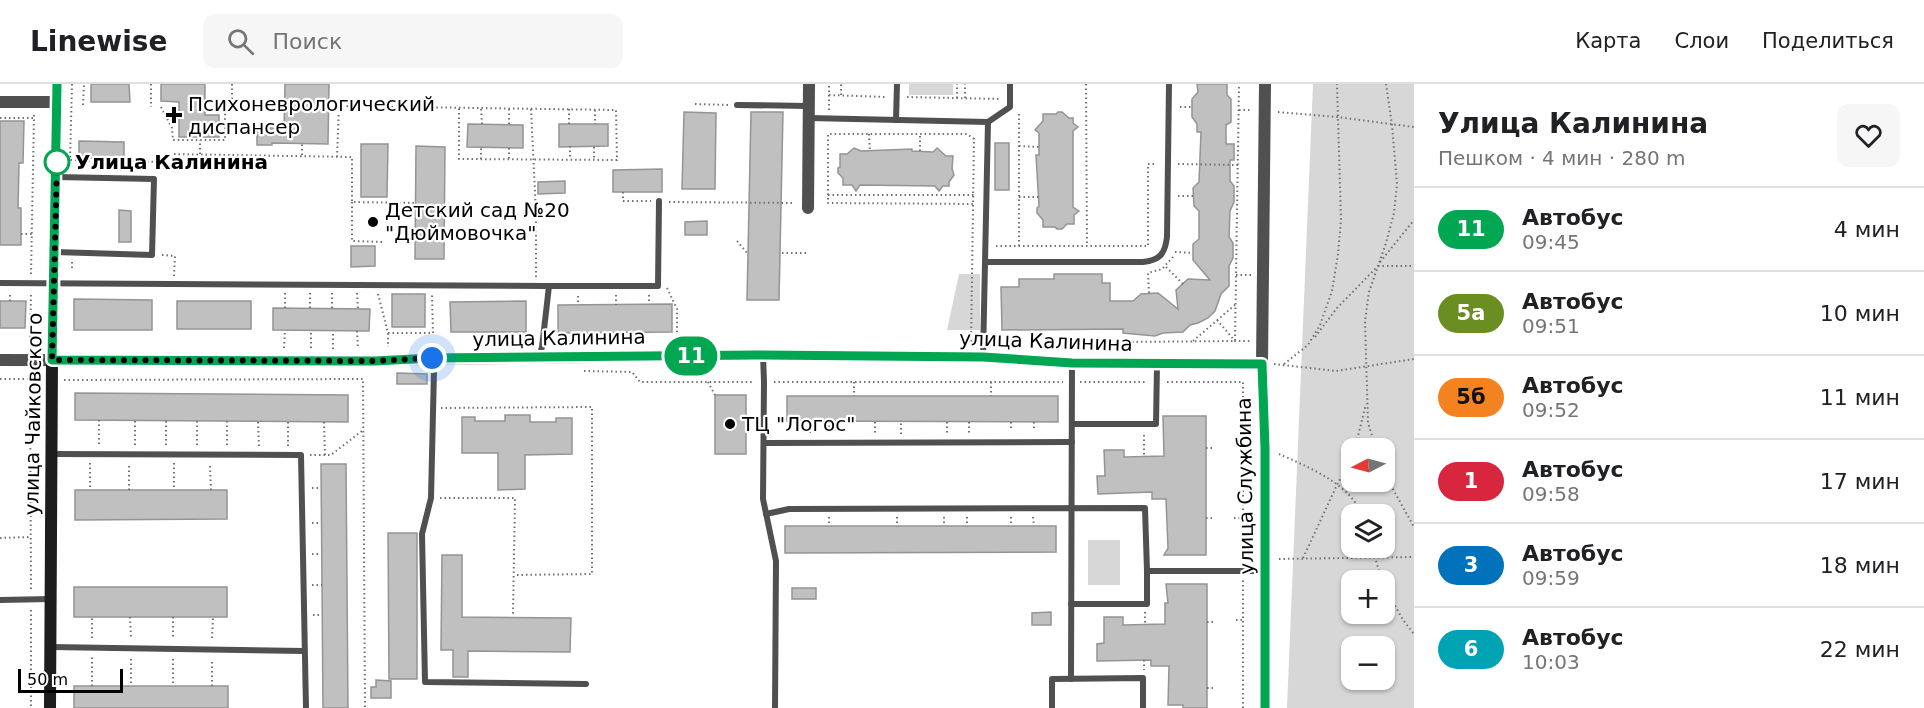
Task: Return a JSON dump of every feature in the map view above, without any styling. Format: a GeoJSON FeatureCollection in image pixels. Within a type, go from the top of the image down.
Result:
{"type":"FeatureCollection","features":[{"type":"Feature","properties":{"kind":"main road","name":"улица Чайковского"},"geometry":{"type":"LineString","coordinates":[[50,708],[52,360],[57,84]]}},
{"type":"Feature","properties":{"kind":"street"},"geometry":{"type":"LineString","coordinates":[[808,205],[809,84]]}},
{"type":"Feature","properties":{"kind":"street","name":"улица Службина"},"geometry":{"type":"LineString","coordinates":[[1265,84],[1262,364],[1265,448],[1265,708]]}},
{"type":"Feature","properties":{"kind":"street"},"geometry":{"type":"LineString","coordinates":[[0,102],[57,102]]}},
{"type":"Feature","properties":{"kind":"street","name":"улица Калинина"},"geometry":{"type":"LineString","coordinates":[[0,360],[375,361],[432,358],[977,354],[1072,363],[1262,364]]}},
{"type":"Feature","properties":{"kind":"lane"},"geometry":{"type":"LineString","coordinates":[[896,120],[897,84]]}},
{"type":"Feature","properties":{"kind":"lane"},"geometry":{"type":"LineString","coordinates":[[737,105],[896,120],[988,122],[1010,107],[1010,84]]}},
{"type":"Feature","properties":{"kind":"lane"},"geometry":{"type":"LineString","coordinates":[[986,262],[1143,262],[1158,259],[1166,247],[1169,84]]}},
{"type":"Feature","properties":{"kind":"lane"},"geometry":{"type":"LineString","coordinates":[[977,354],[986,262],[988,122]]}},
{"type":"Feature","properties":{"kind":"lane"},"geometry":{"type":"LineString","coordinates":[[55,252],[152,255],[154,179],[57,177]]}},
{"type":"Feature","properties":{"kind":"lane"},"geometry":{"type":"LineString","coordinates":[[0,284],[658,286],[659,201]]}},
{"type":"Feature","properties":{"kind":"lane"},"geometry":{"type":"LineString","coordinates":[[538,357],[542,347],[549,286]]}},
{"type":"Feature","properties":{"kind":"lane"},"geometry":{"type":"LineString","coordinates":[[763,355],[763,499],[776,561],[775,708]]}},
{"type":"Feature","properties":{"kind":"lane"},"geometry":{"type":"LineString","coordinates":[[432,358],[431,498],[422,534],[425,682],[586,684]]}},
{"type":"Feature","properties":{"kind":"lane"},"geometry":{"type":"LineString","coordinates":[[1071,679],[1072,363]]}},
{"type":"Feature","properties":{"kind":"lane"},"geometry":{"type":"LineString","coordinates":[[1072,424],[1156,424],[1157,364]]}},
{"type":"Feature","properties":{"kind":"lane"},"geometry":{"type":"LineString","coordinates":[[764,443],[1072,442]]}},
{"type":"Feature","properties":{"kind":"lane"},"geometry":{"type":"LineString","coordinates":[[52,454],[301,455],[306,708]]}},
{"type":"Feature","properties":{"kind":"lane"},"geometry":{"type":"LineString","coordinates":[[766,514],[789,509],[1145,508],[1147,604],[1071,604]]}},
{"type":"Feature","properties":{"kind":"lane"},"geometry":{"type":"LineString","coordinates":[[1147,571],[1243,571],[1265,565]]}},
{"type":"Feature","properties":{"kind":"lane"},"geometry":{"type":"LineString","coordinates":[[0,600],[51,599]]}},
{"type":"Feature","properties":{"kind":"lane"},"geometry":{"type":"LineString","coordinates":[[51,647],[304,651]]}},
{"type":"Feature","properties":{"kind":"lane"},"geometry":{"type":"LineString","coordinates":[[1052,708],[1052,679],[1143,678],[1143,708]]}},
{"type":"Feature","properties":{"kind":"path"},"geometry":{"type":"LineString","coordinates":[[72,84],[70,160],[163,162],[168,154],[352,157],[352,241],[384,242]]}},
{"type":"Feature","properties":{"kind":"path"},"geometry":{"type":"LineString","coordinates":[[83,105],[84,84]]}},
{"type":"Feature","properties":{"kind":"path"},"geometry":{"type":"LineString","coordinates":[[151,84],[151,106]]}},
{"type":"Feature","properties":{"kind":"path"},"geometry":{"type":"LineString","coordinates":[[232,84],[232,108]]}},
{"type":"Feature","properties":{"kind":"path"},"geometry":{"type":"LineString","coordinates":[[841,84],[841,96]]}},
{"type":"Feature","properties":{"kind":"path"},"geometry":{"type":"LineString","coordinates":[[957,84],[957,98]]}},
{"type":"Feature","properties":{"kind":"path"},"geometry":{"type":"LineString","coordinates":[[964,98],[965,84]]}},
{"type":"Feature","properties":{"kind":"path"},"geometry":{"type":"LineString","coordinates":[[1086,84],[1087,246]]}},
{"type":"Feature","properties":{"kind":"path"},"geometry":{"type":"LineString","coordinates":[[1235,341],[1239,84]]}},
{"type":"Feature","properties":{"kind":"path"},"geometry":{"type":"LineString","coordinates":[[1308,345],[1320,325],[1332,291],[1338,254],[1341,220],[1337,84]]}},
{"type":"Feature","properties":{"kind":"path"},"geometry":{"type":"LineString","coordinates":[[1373,438],[1368,423],[1366,401],[1365,321],[1377,266],[1386,243],[1397,184],[1386,84]]}},
{"type":"Feature","properties":{"kind":"path"},"geometry":{"type":"LineString","coordinates":[[829,95],[1010,99]]}},
{"type":"Feature","properties":{"kind":"path"},"geometry":{"type":"LineString","coordinates":[[30,360],[34,102]]}},
{"type":"Feature","properties":{"kind":"path"},"geometry":{"type":"LineString","coordinates":[[695,104],[737,105]]}},
{"type":"Feature","properties":{"kind":"path"},"geometry":{"type":"LineString","coordinates":[[1019,105],[1019,246]]}},
{"type":"Feature","properties":{"kind":"path"},"geometry":{"type":"LineString","coordinates":[[337,157],[339,106],[616,110],[617,159],[459,159],[459,108]]}},
{"type":"Feature","properties":{"kind":"path"},"geometry":{"type":"LineString","coordinates":[[161,107],[172,128],[173,140],[225,140],[225,108]]}},
{"type":"Feature","properties":{"kind":"path"},"geometry":{"type":"LineString","coordinates":[[1169,107],[1192,107]]}},
{"type":"Feature","properties":{"kind":"path"},"geometry":{"type":"LineString","coordinates":[[481,108],[482,124]]}},
{"type":"Feature","properties":{"kind":"path"},"geometry":{"type":"LineString","coordinates":[[509,109],[509,125]]}},
{"type":"Feature","properties":{"kind":"path"},"geometry":{"type":"LineString","coordinates":[[531,109],[536,286]]}},
{"type":"Feature","properties":{"kind":"path"},"geometry":{"type":"LineString","coordinates":[[569,109],[569,124]]}},
{"type":"Feature","properties":{"kind":"path"},"geometry":{"type":"LineString","coordinates":[[595,110],[595,124]]}},
{"type":"Feature","properties":{"kind":"path"},"geometry":{"type":"LineString","coordinates":[[1264,110],[1414,127]]}},
{"type":"Feature","properties":{"kind":"path"},"geometry":{"type":"LineString","coordinates":[[0,118],[34,118]]}},
{"type":"Feature","properties":{"kind":"path"},"geometry":{"type":"LineString","coordinates":[[974,204],[828,202],[828,134],[967,134],[974,139],[977,354]]}},
{"type":"Feature","properties":{"kind":"path"},"geometry":{"type":"LineString","coordinates":[[869,134],[870,151]]}},
{"type":"Feature","properties":{"kind":"path"},"geometry":{"type":"LineString","coordinates":[[920,134],[920,152]]}},
{"type":"Feature","properties":{"kind":"path"},"geometry":{"type":"LineString","coordinates":[[200,140],[200,154]]}},
{"type":"Feature","properties":{"kind":"path"},"geometry":{"type":"LineString","coordinates":[[302,143],[302,156]]}},
{"type":"Feature","properties":{"kind":"path"},"geometry":{"type":"LineString","coordinates":[[1019,146],[1039,147]]}},
{"type":"Feature","properties":{"kind":"path"},"geometry":{"type":"LineString","coordinates":[[570,147],[570,160]]}},
{"type":"Feature","properties":{"kind":"path"},"geometry":{"type":"LineString","coordinates":[[594,147],[594,160]]}},
{"type":"Feature","properties":{"kind":"path"},"geometry":{"type":"LineString","coordinates":[[481,159],[482,148]]}},
{"type":"Feature","properties":{"kind":"path"},"geometry":{"type":"LineString","coordinates":[[509,148],[509,160]]}},
{"type":"Feature","properties":{"kind":"path"},"geometry":{"type":"LineString","coordinates":[[986,246],[1148,246],[1148,164],[1238,165]]}},
{"type":"Feature","properties":{"kind":"path"},"geometry":{"type":"LineString","coordinates":[[623,192],[623,201],[659,201]]}},
{"type":"Feature","properties":{"kind":"path"},"geometry":{"type":"LineString","coordinates":[[828,195],[974,195]]}},
{"type":"Feature","properties":{"kind":"path"},"geometry":{"type":"LineString","coordinates":[[1168,196],[1193,196]]}},
{"type":"Feature","properties":{"kind":"path"},"geometry":{"type":"LineString","coordinates":[[1019,197],[1039,197]]}},
{"type":"Feature","properties":{"kind":"path"},"geometry":{"type":"LineString","coordinates":[[352,202],[416,203]]}},
{"type":"Feature","properties":{"kind":"path"},"geometry":{"type":"LineString","coordinates":[[668,212],[669,202],[808,205]]}},
{"type":"Feature","properties":{"kind":"path"},"geometry":{"type":"LineString","coordinates":[[1284,364],[1308,345],[1337,308],[1377,266],[1414,220]]}},
{"type":"Feature","properties":{"kind":"path"},"geometry":{"type":"LineString","coordinates":[[21,234],[32,234]]}},
{"type":"Feature","properties":{"kind":"path"},"geometry":{"type":"LineString","coordinates":[[737,241],[748,254]]}},
{"type":"Feature","properties":{"kind":"path"},"geometry":{"type":"LineString","coordinates":[[1149,293],[1148,273],[1166,267],[1174,252],[1193,253]]}},
{"type":"Feature","properties":{"kind":"path"},"geometry":{"type":"LineString","coordinates":[[782,253],[807,253]]}},
{"type":"Feature","properties":{"kind":"path"},"geometry":{"type":"LineString","coordinates":[[152,255],[175,256],[174,279]]}},
{"type":"Feature","properties":{"kind":"path"},"geometry":{"type":"LineString","coordinates":[[1158,259],[1183,284]]}},
{"type":"Feature","properties":{"kind":"path"},"geometry":{"type":"LineString","coordinates":[[1377,266],[1414,266]]}},
{"type":"Feature","properties":{"kind":"path"},"geometry":{"type":"LineString","coordinates":[[1236,274],[1248,275]]}},
{"type":"Feature","properties":{"kind":"path"},"geometry":{"type":"LineString","coordinates":[[285,285],[285,308]]}},
{"type":"Feature","properties":{"kind":"path"},"geometry":{"type":"LineString","coordinates":[[309,285],[310,308]]}},
{"type":"Feature","properties":{"kind":"path"},"geometry":{"type":"LineString","coordinates":[[332,285],[332,308]]}},
{"type":"Feature","properties":{"kind":"path"},"geometry":{"type":"LineString","coordinates":[[357,285],[358,309]]}},
{"type":"Feature","properties":{"kind":"path"},"geometry":{"type":"LineString","coordinates":[[375,361],[375,354],[388,354],[387,333],[376,285]]}},
{"type":"Feature","properties":{"kind":"path"},"geometry":{"type":"LineString","coordinates":[[387,333],[433,333],[432,285]]}},
{"type":"Feature","properties":{"kind":"path"},"geometry":{"type":"LineString","coordinates":[[667,286],[677,309],[677,347]]}},
{"type":"Feature","properties":{"kind":"path"},"geometry":{"type":"LineString","coordinates":[[1192,341],[1236,304]]}},
{"type":"Feature","properties":{"kind":"path"},"geometry":{"type":"LineString","coordinates":[[1217,320],[1235,341]]}},
{"type":"Feature","properties":{"kind":"path"},"geometry":{"type":"LineString","coordinates":[[408,327],[408,333]]}},
{"type":"Feature","properties":{"kind":"path"},"geometry":{"type":"LineString","coordinates":[[284,360],[285,330]]}},
{"type":"Feature","properties":{"kind":"path"},"geometry":{"type":"LineString","coordinates":[[311,330],[311,360]]}},
{"type":"Feature","properties":{"kind":"path"},"geometry":{"type":"LineString","coordinates":[[333,330],[333,361]]}},
{"type":"Feature","properties":{"kind":"path"},"geometry":{"type":"LineString","coordinates":[[357,331],[358,361]]}},
{"type":"Feature","properties":{"kind":"path"},"geometry":{"type":"LineString","coordinates":[[1123,342],[1247,341]]}},
{"type":"Feature","properties":{"kind":"path"},"geometry":{"type":"LineString","coordinates":[[1262,364],[1284,364],[1336,371],[1414,359]]}},
{"type":"Feature","properties":{"kind":"path"},"geometry":{"type":"LineString","coordinates":[[574,371],[632,372],[640,382],[1243,382],[1243,708]]}},
{"type":"Feature","properties":{"kind":"path"},"geometry":{"type":"LineString","coordinates":[[0,379],[30,379],[31,708]]}},
{"type":"Feature","properties":{"kind":"path"},"geometry":{"type":"LineString","coordinates":[[62,380],[363,379],[365,708]]}},
{"type":"Feature","properties":{"kind":"path"},"geometry":{"type":"LineString","coordinates":[[707,382],[715,395]]}},
{"type":"Feature","properties":{"kind":"path"},"geometry":{"type":"LineString","coordinates":[[854,382],[854,396]]}},
{"type":"Feature","properties":{"kind":"path"},"geometry":{"type":"LineString","coordinates":[[991,382],[991,396]]}},
{"type":"Feature","properties":{"kind":"path"},"geometry":{"type":"LineString","coordinates":[[1357,438],[1366,401]]}},
{"type":"Feature","properties":{"kind":"path"},"geometry":{"type":"LineString","coordinates":[[433,408],[592,407],[592,574],[514,574]]}},
{"type":"Feature","properties":{"kind":"path"},"geometry":{"type":"LineString","coordinates":[[514,408],[515,415]]}},
{"type":"Feature","properties":{"kind":"path"},"geometry":{"type":"LineString","coordinates":[[99,420],[99,455]]}},
{"type":"Feature","properties":{"kind":"path"},"geometry":{"type":"LineString","coordinates":[[129,490],[135,420]]}},
{"type":"Feature","properties":{"kind":"path"},"geometry":{"type":"LineString","coordinates":[[166,421],[166,455]]}},
{"type":"Feature","properties":{"kind":"path"},"geometry":{"type":"LineString","coordinates":[[196,421],[197,455]]}},
{"type":"Feature","properties":{"kind":"path"},"geometry":{"type":"LineString","coordinates":[[227,421],[227,455]]}},
{"type":"Feature","properties":{"kind":"path"},"geometry":{"type":"LineString","coordinates":[[258,422],[259,455]]}},
{"type":"Feature","properties":{"kind":"path"},"geometry":{"type":"LineString","coordinates":[[288,422],[288,455]]}},
{"type":"Feature","properties":{"kind":"path"},"geometry":{"type":"LineString","coordinates":[[324,422],[325,455]]}},
{"type":"Feature","properties":{"kind":"path"},"geometry":{"type":"LineString","coordinates":[[301,455],[331,455],[363,430]]}},
{"type":"Feature","properties":{"kind":"path"},"geometry":{"type":"LineString","coordinates":[[1144,444],[1144,456]]}},
{"type":"Feature","properties":{"kind":"path"},"geometry":{"type":"LineString","coordinates":[[1206,448],[1213,448]]}},
{"type":"Feature","properties":{"kind":"path"},"geometry":{"type":"LineString","coordinates":[[1265,448],[1337,485],[1348,493],[1355,504]]}},
{"type":"Feature","properties":{"kind":"path"},"geometry":{"type":"LineString","coordinates":[[90,454],[90,490]]}},
{"type":"Feature","properties":{"kind":"path"},"geometry":{"type":"LineString","coordinates":[[174,455],[174,490]]}},
{"type":"Feature","properties":{"kind":"path"},"geometry":{"type":"LineString","coordinates":[[210,455],[211,490]]}},
{"type":"Feature","properties":{"kind":"path"},"geometry":{"type":"LineString","coordinates":[[1302,558],[1341,478]]}},
{"type":"Feature","properties":{"kind":"path"},"geometry":{"type":"LineString","coordinates":[[1395,492],[1414,527]]}},
{"type":"Feature","properties":{"kind":"path"},"geometry":{"type":"LineString","coordinates":[[431,498],[515,498],[513,614]]}},
{"type":"Feature","properties":{"kind":"path"},"geometry":{"type":"LineString","coordinates":[[1206,518],[1214,518]]}},
{"type":"Feature","properties":{"kind":"path"},"geometry":{"type":"LineString","coordinates":[[1234,518],[1243,518]]}},
{"type":"Feature","properties":{"kind":"path"},"geometry":{"type":"LineString","coordinates":[[0,538],[31,537]]}},
{"type":"Feature","properties":{"kind":"path"},"geometry":{"type":"LineString","coordinates":[[1265,565],[1302,558],[1341,557]]}},
{"type":"Feature","properties":{"kind":"path"},"geometry":{"type":"LineString","coordinates":[[1395,557],[1414,557]]}},
{"type":"Feature","properties":{"kind":"path"},"geometry":{"type":"LineString","coordinates":[[1395,606],[1414,634]]}},
{"type":"Feature","properties":{"kind":"path"},"geometry":{"type":"LineString","coordinates":[[1144,614],[1145,624]]}},
{"type":"Feature","properties":{"kind":"path"},"geometry":{"type":"LineString","coordinates":[[1236,620],[1243,620]]}},
{"type":"Feature","properties":{"kind":"path"},"geometry":{"type":"LineString","coordinates":[[1207,622],[1213,622]]}},
{"type":"Feature","properties":{"kind":"path"},"geometry":{"type":"LineString","coordinates":[[1144,660],[1144,672]]}},
{"type":"Feature","properties":{"kind":"path"},"geometry":{"type":"LineString","coordinates":[[1207,688],[1213,688]]}},
{"type":"Feature","properties":{"kind":"shaded area"},"geometry":{"type":"Polygon","coordinates":[[[909,84],[953,84],[953,95],[909,95],[909,84]]]}},
{"type":"Feature","properties":{"kind":"shaded area"},"geometry":{"type":"Polygon","coordinates":[[[1313,84],[1414,84],[1414,708],[1287,708],[1313,84]]]}},
{"type":"Feature","properties":{"kind":"shaded area"},"geometry":{"type":"Polygon","coordinates":[[[959,274],[980,274],[980,330],[947,330],[959,274]]]}},
{"type":"Feature","properties":{"kind":"shaded area"},"geometry":{"type":"Polygon","coordinates":[[[1088,540],[1120,540],[1120,585],[1088,585],[1088,540]]]}},
{"type":"Feature","properties":{"kind":"building"},"geometry":{"type":"Polygon","coordinates":[[[91,84],[129,84],[130,102],[91,102],[91,84]]]}},
{"type":"Feature","properties":{"kind":"building"},"geometry":{"type":"Polygon","coordinates":[[[161,84],[205,84],[205,115],[219,115],[219,137],[179,137],[179,102],[161,101],[161,84]]]}},
{"type":"Feature","properties":{"kind":"building"},"geometry":{"type":"Polygon","coordinates":[[[285,84],[329,84],[328,144],[257,145],[257,128],[284,128],[285,84]]]}},
{"type":"Feature","properties":{"kind":"building"},"geometry":{"type":"Polygon","coordinates":[[[1197,84],[1227,84],[1227,95],[1231,99],[1231,122],[1226,125],[1226,144],[1234,144],[1234,160],[1230,160],[1230,181],[1234,186],[1234,202],[1230,211],[1229,237],[1233,243],[1233,258],[1229,266],[1229,286],[1221,294],[1215,311],[1208,318],[1190,325],[1183,332],[1163,333],[1155,336],[1123,333],[1123,329],[1002,330],[1001,287],[1019,287],[1019,279],[1054,279],[1054,274],[1102,274],[1102,283],[1110,283],[1110,301],[1133,301],[1141,294],[1158,293],[1178,309],[1176,290],[1188,279],[1210,280],[1193,260],[1193,244],[1199,239],[1199,211],[1194,206],[1193,188],[1199,182],[1201,132],[1197,132],[1197,124],[1192,117],[1192,99],[1198,92],[1197,84]]]}},
{"type":"Feature","properties":{"kind":"building"},"geometry":{"type":"Polygon","coordinates":[[[684,112],[716,113],[715,189],[682,189],[684,112]]]}},
{"type":"Feature","properties":{"kind":"building"},"geometry":{"type":"Polygon","coordinates":[[[751,112],[783,112],[779,300],[747,300],[751,112]]]}},
{"type":"Feature","properties":{"kind":"building"},"geometry":{"type":"Polygon","coordinates":[[[1058,112],[1073,118],[1073,123],[1078,127],[1073,131],[1073,207],[1079,211],[1074,215],[1074,224],[1067,224],[1062,229],[1043,227],[1043,220],[1037,213],[1039,206],[1036,155],[1039,155],[1039,133],[1035,130],[1043,121],[1043,114],[1058,112]]]}},
{"type":"Feature","properties":{"kind":"building"},"geometry":{"type":"Polygon","coordinates":[[[0,121],[24,121],[23,163],[19,163],[18,208],[21,208],[21,245],[0,245],[0,121]]]}},
{"type":"Feature","properties":{"kind":"building"},"geometry":{"type":"Polygon","coordinates":[[[468,124],[523,125],[523,148],[467,147],[468,124]]]}},
{"type":"Feature","properties":{"kind":"building"},"geometry":{"type":"Polygon","coordinates":[[[559,124],[608,124],[608,146],[559,147],[559,124]]]}},
{"type":"Feature","properties":{"kind":"building"},"geometry":{"type":"Polygon","coordinates":[[[79,141],[124,142],[124,158],[79,158],[79,141]]]}},
{"type":"Feature","properties":{"kind":"building"},"geometry":{"type":"Polygon","coordinates":[[[995,143],[1009,143],[1009,190],[995,190],[995,143]]]}},
{"type":"Feature","properties":{"kind":"building"},"geometry":{"type":"Polygon","coordinates":[[[361,144],[388,144],[387,197],[361,197],[361,144]]]}},
{"type":"Feature","properties":{"kind":"building"},"geometry":{"type":"Polygon","coordinates":[[[416,146],[445,147],[444,259],[415,259],[416,146]]]}},
{"type":"Feature","properties":{"kind":"building"},"geometry":{"type":"Polygon","coordinates":[[[854,148],[861,151],[912,149],[912,151],[933,152],[937,148],[946,156],[953,156],[954,175],[949,186],[943,186],[939,191],[935,186],[860,185],[856,191],[852,185],[843,185],[843,178],[838,173],[840,154],[847,154],[854,148]]]}},
{"type":"Feature","properties":{"kind":"building"},"geometry":{"type":"Polygon","coordinates":[[[662,169],[662,192],[613,192],[613,170],[662,169]]]}},
{"type":"Feature","properties":{"kind":"building"},"geometry":{"type":"Polygon","coordinates":[[[565,181],[565,193],[538,194],[538,182],[565,181]]]}},
{"type":"Feature","properties":{"kind":"building"},"geometry":{"type":"Polygon","coordinates":[[[119,210],[131,211],[131,242],[119,242],[119,210]]]}},
{"type":"Feature","properties":{"kind":"building"},"geometry":{"type":"Polygon","coordinates":[[[707,221],[707,235],[685,235],[685,222],[707,221]]]}},
{"type":"Feature","properties":{"kind":"building"},"geometry":{"type":"Polygon","coordinates":[[[351,246],[375,246],[375,266],[351,267],[351,246]]]}},
{"type":"Feature","properties":{"kind":"building"},"geometry":{"type":"Polygon","coordinates":[[[392,294],[425,294],[425,327],[392,327],[392,294]]]}},
{"type":"Feature","properties":{"kind":"building"},"geometry":{"type":"Polygon","coordinates":[[[74,299],[152,300],[152,330],[74,330],[74,299]]]}},
{"type":"Feature","properties":{"kind":"building"},"geometry":{"type":"Polygon","coordinates":[[[0,301],[26,301],[25,328],[0,328],[0,301]]]}},
{"type":"Feature","properties":{"kind":"building"},"geometry":{"type":"Polygon","coordinates":[[[177,301],[251,301],[251,329],[177,329],[177,301]]]}},
{"type":"Feature","properties":{"kind":"building"},"geometry":{"type":"Polygon","coordinates":[[[526,301],[526,332],[451,332],[450,302],[526,301]]]}},
{"type":"Feature","properties":{"kind":"building"},"geometry":{"type":"Polygon","coordinates":[[[672,304],[672,332],[558,333],[558,305],[672,304]]]}},
{"type":"Feature","properties":{"kind":"building"},"geometry":{"type":"Polygon","coordinates":[[[273,308],[370,309],[369,331],[273,330],[273,308]]]}},
{"type":"Feature","properties":{"kind":"building"},"geometry":{"type":"Polygon","coordinates":[[[397,373],[427,374],[427,384],[397,384],[397,373]]]}},
{"type":"Feature","properties":{"kind":"building"},"geometry":{"type":"Polygon","coordinates":[[[75,393],[348,395],[348,422],[75,420],[75,393]]]}},
{"type":"Feature","properties":{"kind":"building","name":"ТЦ \"Логос\""},"geometry":{"type":"Polygon","coordinates":[[[715,395],[746,395],[746,454],[715,454],[715,395]]]}},
{"type":"Feature","properties":{"kind":"building"},"geometry":{"type":"Polygon","coordinates":[[[787,396],[1058,396],[1058,422],[787,421],[787,396]]]}},
{"type":"Feature","properties":{"kind":"building"},"geometry":{"type":"Polygon","coordinates":[[[505,415],[530,415],[530,422],[556,422],[556,418],[572,418],[572,454],[525,455],[525,489],[498,490],[498,453],[462,453],[462,417],[475,417],[475,421],[505,421],[505,415]]]}},
{"type":"Feature","properties":{"kind":"building"},"geometry":{"type":"Polygon","coordinates":[[[1163,416],[1206,416],[1206,555],[1164,555],[1168,548],[1166,499],[1152,499],[1152,492],[1098,494],[1097,476],[1105,476],[1104,450],[1124,450],[1124,457],[1164,456],[1163,416]]]}},
{"type":"Feature","properties":{"kind":"building"},"geometry":{"type":"Polygon","coordinates":[[[321,464],[346,464],[348,708],[323,708],[321,464]]]}},
{"type":"Feature","properties":{"kind":"building"},"geometry":{"type":"Polygon","coordinates":[[[75,490],[227,490],[227,519],[75,520],[75,490]]]}},
{"type":"Feature","properties":{"kind":"building"},"geometry":{"type":"Polygon","coordinates":[[[785,526],[1056,526],[1056,552],[785,553],[785,526]]]}},
{"type":"Feature","properties":{"kind":"building"},"geometry":{"type":"Polygon","coordinates":[[[388,533],[417,533],[417,679],[389,679],[388,533]]]}},
{"type":"Feature","properties":{"kind":"building"},"geometry":{"type":"Polygon","coordinates":[[[442,555],[462,555],[462,617],[571,618],[570,652],[468,651],[468,677],[453,677],[453,650],[441,650],[442,555]]]}},
{"type":"Feature","properties":{"kind":"building"},"geometry":{"type":"Polygon","coordinates":[[[1166,584],[1207,584],[1207,708],[1183,708],[1183,705],[1168,705],[1169,666],[1151,666],[1151,660],[1097,661],[1097,644],[1104,643],[1104,617],[1123,617],[1123,625],[1165,624],[1165,603],[1168,603],[1166,584]]]}},
{"type":"Feature","properties":{"kind":"building"},"geometry":{"type":"Polygon","coordinates":[[[74,587],[227,587],[227,617],[74,617],[74,587]]]}},
{"type":"Feature","properties":{"kind":"building"},"geometry":{"type":"Polygon","coordinates":[[[792,588],[816,588],[816,599],[792,599],[792,588]]]}},
{"type":"Feature","properties":{"kind":"building"},"geometry":{"type":"Polygon","coordinates":[[[1051,612],[1051,625],[1032,625],[1032,613],[1051,612]]]}},
{"type":"Feature","properties":{"kind":"building"},"geometry":{"type":"Polygon","coordinates":[[[376,680],[391,681],[391,698],[371,698],[371,687],[376,687],[376,680]]]}},
{"type":"Feature","properties":{"kind":"building"},"geometry":{"type":"Polygon","coordinates":[[[74,686],[228,686],[228,708],[74,708],[74,686]]]}},
{"type":"Feature","properties":{"kind":"bus line","name":"11"},"geometry":{"type":"LineString","coordinates":[[57,84],[52,360],[375,361],[432,358],[756,355],[983,357],[1072,363],[1262,364],[1265,448],[1265,708]]}},
{"type":"Feature","properties":{"kind":"place","name":"Психоневрологический диспансер"},"geometry":{"type":"Point","coordinates":[174,115]}},
{"type":"Feature","properties":{"kind":"place","name":"Улица Калинина"},"geometry":{"type":"Point","coordinates":[57,162]}},
{"type":"Feature","properties":{"kind":"place","name":"Детский сад №20 \"Дюймовочка\""},"geometry":{"type":"Point","coordinates":[373,222]}},
{"type":"Feature","properties":{"kind":"place","name":"ТЦ \"Логос\""},"geometry":{"type":"Point","coordinates":[730,424]}},
{"type":"Feature","properties":{"kind":"route"},"geometry":{"type":"LineString","coordinates":[[57,162],[52,360],[375,361],[432,358]]}}]}
